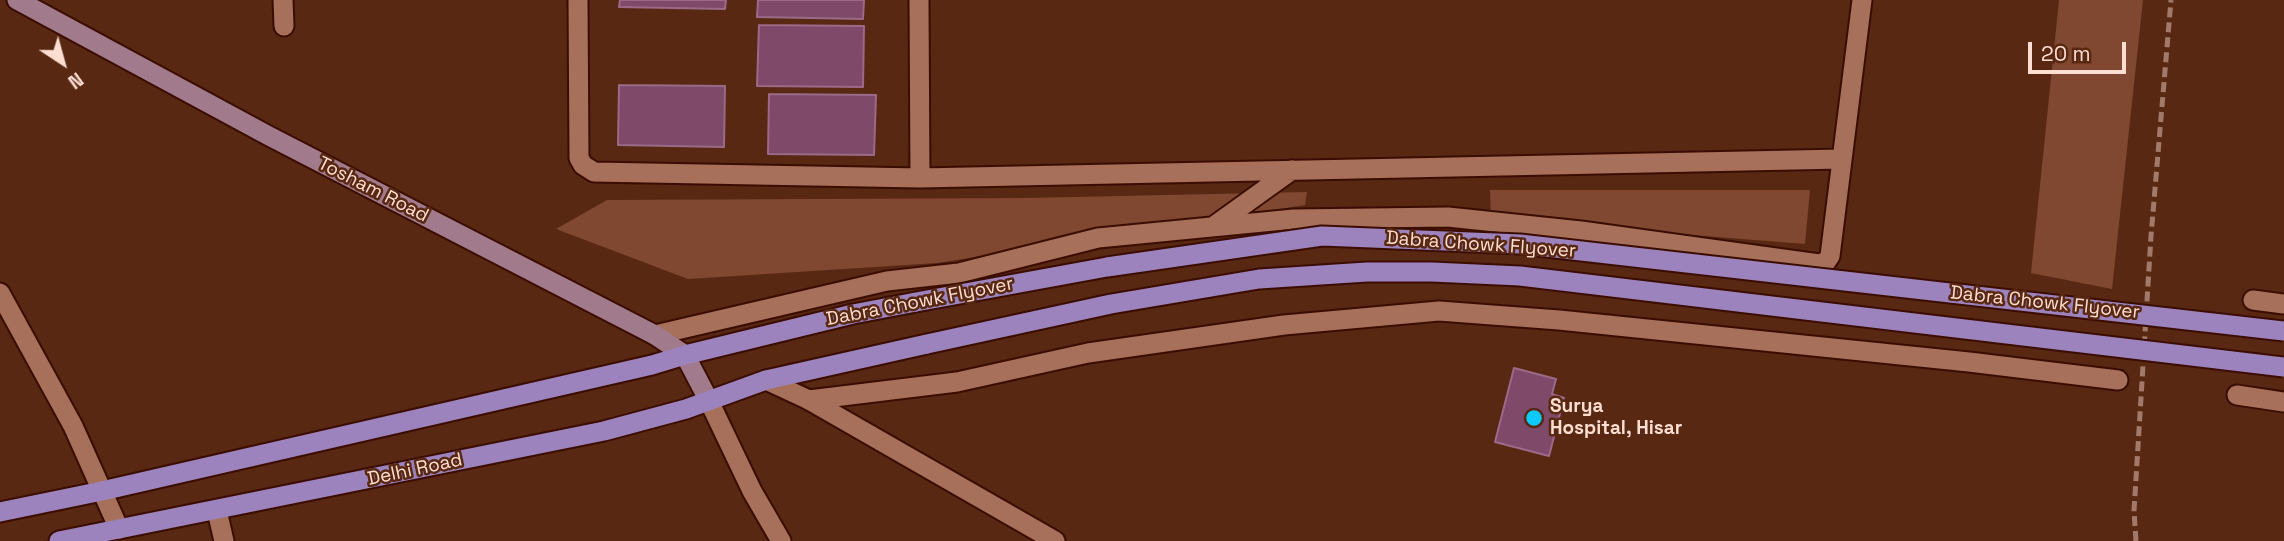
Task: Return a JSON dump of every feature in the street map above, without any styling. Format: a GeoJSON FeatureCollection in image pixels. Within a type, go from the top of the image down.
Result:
{"type":"FeatureCollection","features":[{"type":"Feature","properties":{"kind":"main road","name":"Tosham Road"},"geometry":{"type":"LineString","coordinates":[[17,0],[269,136],[655,335],[684,355],[709,401]]}},
{"type":"Feature","properties":{"kind":"main road","name":"Dabra Chowk Flyover"},"geometry":{"type":"LineString","coordinates":[[684,355],[853,314],[916,302],[1107,267],[1322,236],[1520,244],[2284,331]]}},
{"type":"Feature","properties":{"kind":"main road","name":"Dabra Chowk Flyover"},"geometry":{"type":"LineString","coordinates":[[766,380],[1111,304],[1259,279],[1367,272],[1520,276],[2284,367]]}},
{"type":"Feature","properties":{"kind":"main road"},"geometry":{"type":"LineString","coordinates":[[0,512],[652,365],[684,355]]}},
{"type":"Feature","properties":{"kind":"main road","name":"Delhi Road"},"geometry":{"type":"LineString","coordinates":[[59,541],[604,432],[685,409],[766,380]]}},
{"type":"Feature","properties":{"kind":"street"},"geometry":{"type":"LineString","coordinates":[[283,0],[284,26]]}},
{"type":"Feature","properties":{"kind":"street"},"geometry":{"type":"LineString","coordinates":[[578,0],[579,158],[583,165],[594,172],[920,178],[1842,159]]}},
{"type":"Feature","properties":{"kind":"street"},"geometry":{"type":"LineString","coordinates":[[919,0],[920,178]]}},
{"type":"Feature","properties":{"kind":"street"},"geometry":{"type":"LineString","coordinates":[[655,335],[887,281],[958,273],[1098,238],[1294,219],[1448,217],[1581,231],[1819,264],[1826,262],[1830,256],[1862,0]]}},
{"type":"Feature","properties":{"kind":"street"},"geometry":{"type":"LineString","coordinates":[[1213,227],[1292,170]]}},
{"type":"Feature","properties":{"kind":"street"},"geometry":{"type":"LineString","coordinates":[[0,293],[73,426],[119,529]]}},
{"type":"Feature","properties":{"kind":"street"},"geometry":{"type":"LineString","coordinates":[[2253,300],[2284,303]]}},
{"type":"Feature","properties":{"kind":"street"},"geometry":{"type":"LineString","coordinates":[[809,400],[957,382],[1088,353],[1271,327],[1439,311],[1559,320],[2118,380]]}},
{"type":"Feature","properties":{"kind":"street"},"geometry":{"type":"LineString","coordinates":[[766,380],[809,400],[1055,541]]}},
{"type":"Feature","properties":{"kind":"street"},"geometry":{"type":"LineString","coordinates":[[2237,395],[2284,402]]}},
{"type":"Feature","properties":{"kind":"street"},"geometry":{"type":"LineString","coordinates":[[709,401],[752,491],[781,541]]}},
{"type":"Feature","properties":{"kind":"street"},"geometry":{"type":"LineString","coordinates":[[217,511],[224,541]]}},
{"type":"Feature","properties":{"kind":"shaded area"},"geometry":{"type":"Polygon","coordinates":[[[2059,0],[2143,0],[2112,289],[2031,273],[2059,0]]]}},
{"type":"Feature","properties":{"kind":"shaded area"},"geometry":{"type":"Polygon","coordinates":[[[1490,190],[1810,190],[1805,244],[1491,219],[1490,190]]]}},
{"type":"Feature","properties":{"kind":"shaded area"},"geometry":{"type":"Polygon","coordinates":[[[1307,192],[1305,205],[937,263],[688,279],[556,229],[607,200],[1027,198],[1307,192]]]}},
{"type":"Feature","properties":{"kind":"building"},"geometry":{"type":"Polygon","coordinates":[[[620,0],[726,0],[725,9],[619,7],[620,0]]]}},
{"type":"Feature","properties":{"kind":"building"},"geometry":{"type":"Polygon","coordinates":[[[758,0],[864,0],[863,19],[757,17],[758,0]]]}},
{"type":"Feature","properties":{"kind":"building"},"geometry":{"type":"Polygon","coordinates":[[[759,25],[864,26],[863,87],[757,86],[759,25]]]}},
{"type":"Feature","properties":{"kind":"building"},"geometry":{"type":"Polygon","coordinates":[[[619,85],[725,86],[724,147],[618,145],[619,85]]]}},
{"type":"Feature","properties":{"kind":"building"},"geometry":{"type":"Polygon","coordinates":[[[769,94],[876,95],[874,155],[768,154],[769,94]]]}},
{"type":"Feature","properties":{"kind":"building"},"geometry":{"type":"Polygon","coordinates":[[[1514,368],[1556,379],[1552,394],[1564,398],[1549,456],[1495,442],[1514,368]]]}},
{"type":"Feature","properties":{"kind":"railway"},"geometry":{"type":"LineString","coordinates":[[2136,541],[2134,511],[2151,236],[2171,0]]}},
{"type":"Feature","properties":{"kind":"place","name":"Surya Hospital, Hisar"},"geometry":{"type":"Point","coordinates":[1534,418]}}]}
